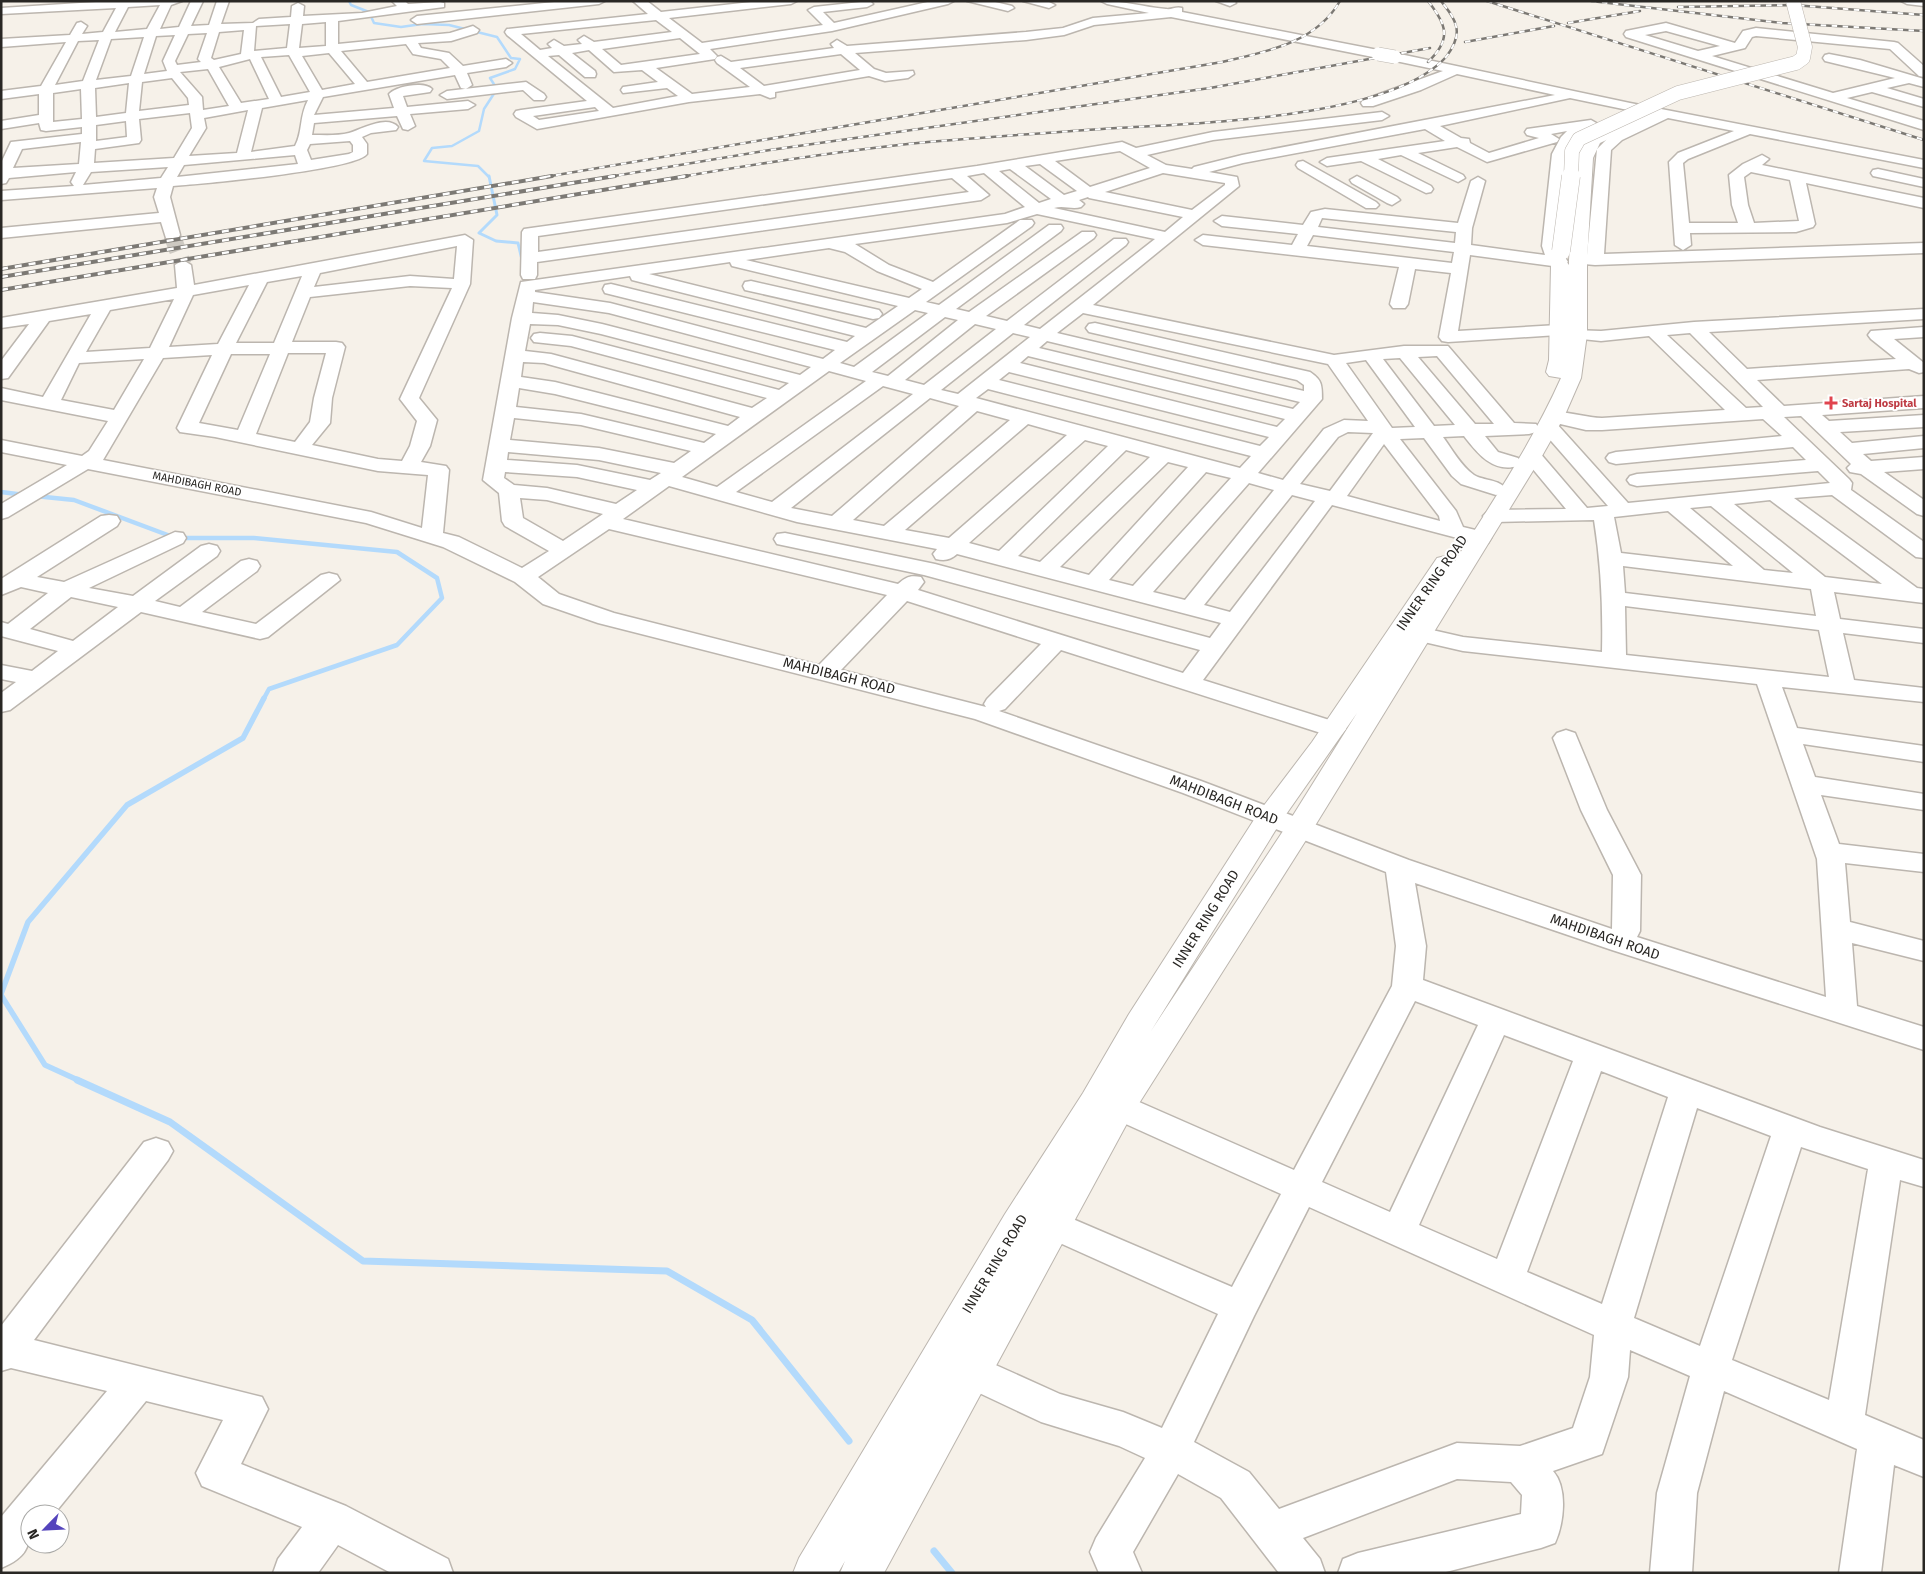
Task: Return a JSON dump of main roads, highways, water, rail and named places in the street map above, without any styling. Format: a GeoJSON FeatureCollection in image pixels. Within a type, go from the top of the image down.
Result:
{"type":"FeatureCollection","features":[{"type":"Feature","properties":{"kind":"highway"},"geometry":{"type":"LineString","coordinates":[[1575,257],[1571,187],[1572,151],[1579,139],[1678,93],[1796,63],[1803,58],[1805,47],[1793,1]]}},
{"type":"Feature","properties":{"kind":"highway"},"geometry":{"type":"LineString","coordinates":[[1575,257],[1585,158],[1589,147],[1595,140],[1698,93],[1807,66],[1819,53],[1804,1]]}},
{"type":"Feature","properties":{"kind":"highway","name":"INNER RING ROAD"},"geometry":{"type":"LineString","coordinates":[[931,1406],[1018,1224],[1095,1102],[1140,1022],[1273,812],[1322,747],[1332,729],[1420,598],[1478,521],[1521,459],[1535,425],[1571,378],[1568,332],[1575,257]]}},
{"type":"Feature","properties":{"kind":"highway","name":"INNER RING ROAD"},"geometry":{"type":"LineString","coordinates":[[931,1406],[971,1371],[1119,1107],[1303,823],[1419,634],[1451,587],[1478,521]]}},
{"type":"Feature","properties":{"kind":"highway"},"geometry":{"type":"LineString","coordinates":[[843,1563],[931,1406]]}},
{"type":"Feature","properties":{"kind":"waterway"},"geometry":{"type":"LineString","coordinates":[[349,1],[351,5],[369,12],[374,23],[401,27],[422,24],[449,25],[497,37],[511,58],[520,59],[515,69],[490,78],[497,89],[484,109],[479,131],[452,146],[432,148],[424,161],[478,166],[489,177]]}},
{"type":"Feature","properties":{"kind":"waterway"},"geometry":{"type":"LineString","coordinates":[[489,176],[497,215],[479,233],[496,241],[518,243],[523,264]]}},
{"type":"Feature","properties":{"kind":"waterway"},"geometry":{"type":"LineString","coordinates":[[1,492],[25,495]]}},
{"type":"Feature","properties":{"kind":"waterway"},"geometry":{"type":"LineString","coordinates":[[35,496],[74,500],[173,537]]}},
{"type":"Feature","properties":{"kind":"waterway"},"geometry":{"type":"LineString","coordinates":[[181,538],[254,538],[397,552],[437,578],[442,598],[397,645],[269,689],[263,700]]}},
{"type":"Feature","properties":{"kind":"waterway"},"geometry":{"type":"LineString","coordinates":[[1,994],[28,922],[127,805],[243,738],[264,698]]}},
{"type":"Feature","properties":{"kind":"waterway"},"geometry":{"type":"LineString","coordinates":[[1,995],[45,1065],[80,1081]]}},
{"type":"Feature","properties":{"kind":"waterway"},"geometry":{"type":"LineString","coordinates":[[77,1080],[170,1122],[363,1261],[667,1271],[752,1320],[849,1441]]}},
{"type":"Feature","properties":{"kind":"waterway"},"geometry":{"type":"LineString","coordinates":[[934,1551],[952,1573]]}},
{"type":"Feature","properties":{"kind":"tunnel"},"geometry":{"type":"LineString","coordinates":[[172,235],[183,265]]}},
{"type":"Feature","properties":{"kind":"railway"},"geometry":{"type":"LineString","coordinates":[[545,177],[1222,62],[1288,44],[1304,36],[1318,27],[1340,1]]}},
{"type":"Feature","properties":{"kind":"railway"},"geometry":{"type":"LineString","coordinates":[[1428,1],[1439,17],[1444,32],[1441,46],[1428,62]]}},
{"type":"Feature","properties":{"kind":"railway"},"geometry":{"type":"LineString","coordinates":[[680,177],[804,157],[897,145],[1232,120],[1284,115],[1334,106],[1380,94],[1418,78],[1446,57],[1455,42],[1457,30],[1452,16],[1441,1]]}},
{"type":"Feature","properties":{"kind":"railway"},"geometry":{"type":"LineString","coordinates":[[1487,1],[1924,140]]}},
{"type":"Feature","properties":{"kind":"railway"},"geometry":{"type":"LineString","coordinates":[[1591,1],[1782,23],[1924,31]]}},
{"type":"Feature","properties":{"kind":"railway"},"geometry":{"type":"LineString","coordinates":[[1678,7],[1793,5],[1924,15]]}},
{"type":"Feature","properties":{"kind":"railway"},"geometry":{"type":"LineString","coordinates":[[1568,23],[1640,11]]}},
{"type":"Feature","properties":{"kind":"railway"},"geometry":{"type":"LineString","coordinates":[[1465,42],[1554,26]]}},
{"type":"Feature","properties":{"kind":"railway"},"geometry":{"type":"LineString","coordinates":[[608,177],[770,150],[1210,88],[1430,48]]}},
{"type":"Feature","properties":{"kind":"railway"},"geometry":{"type":"LineString","coordinates":[[1,269],[552,176]]}},
{"type":"Feature","properties":{"kind":"railway"},"geometry":{"type":"LineString","coordinates":[[1,277],[615,176]]}},
{"type":"Feature","properties":{"kind":"railway"},"geometry":{"type":"LineString","coordinates":[[1,290],[687,176]]}},
{"type":"Feature","properties":{"kind":"place","name":"Sartaj Hospital"},"geometry":{"type":"Point","coordinates":[1831,403]}}]}
